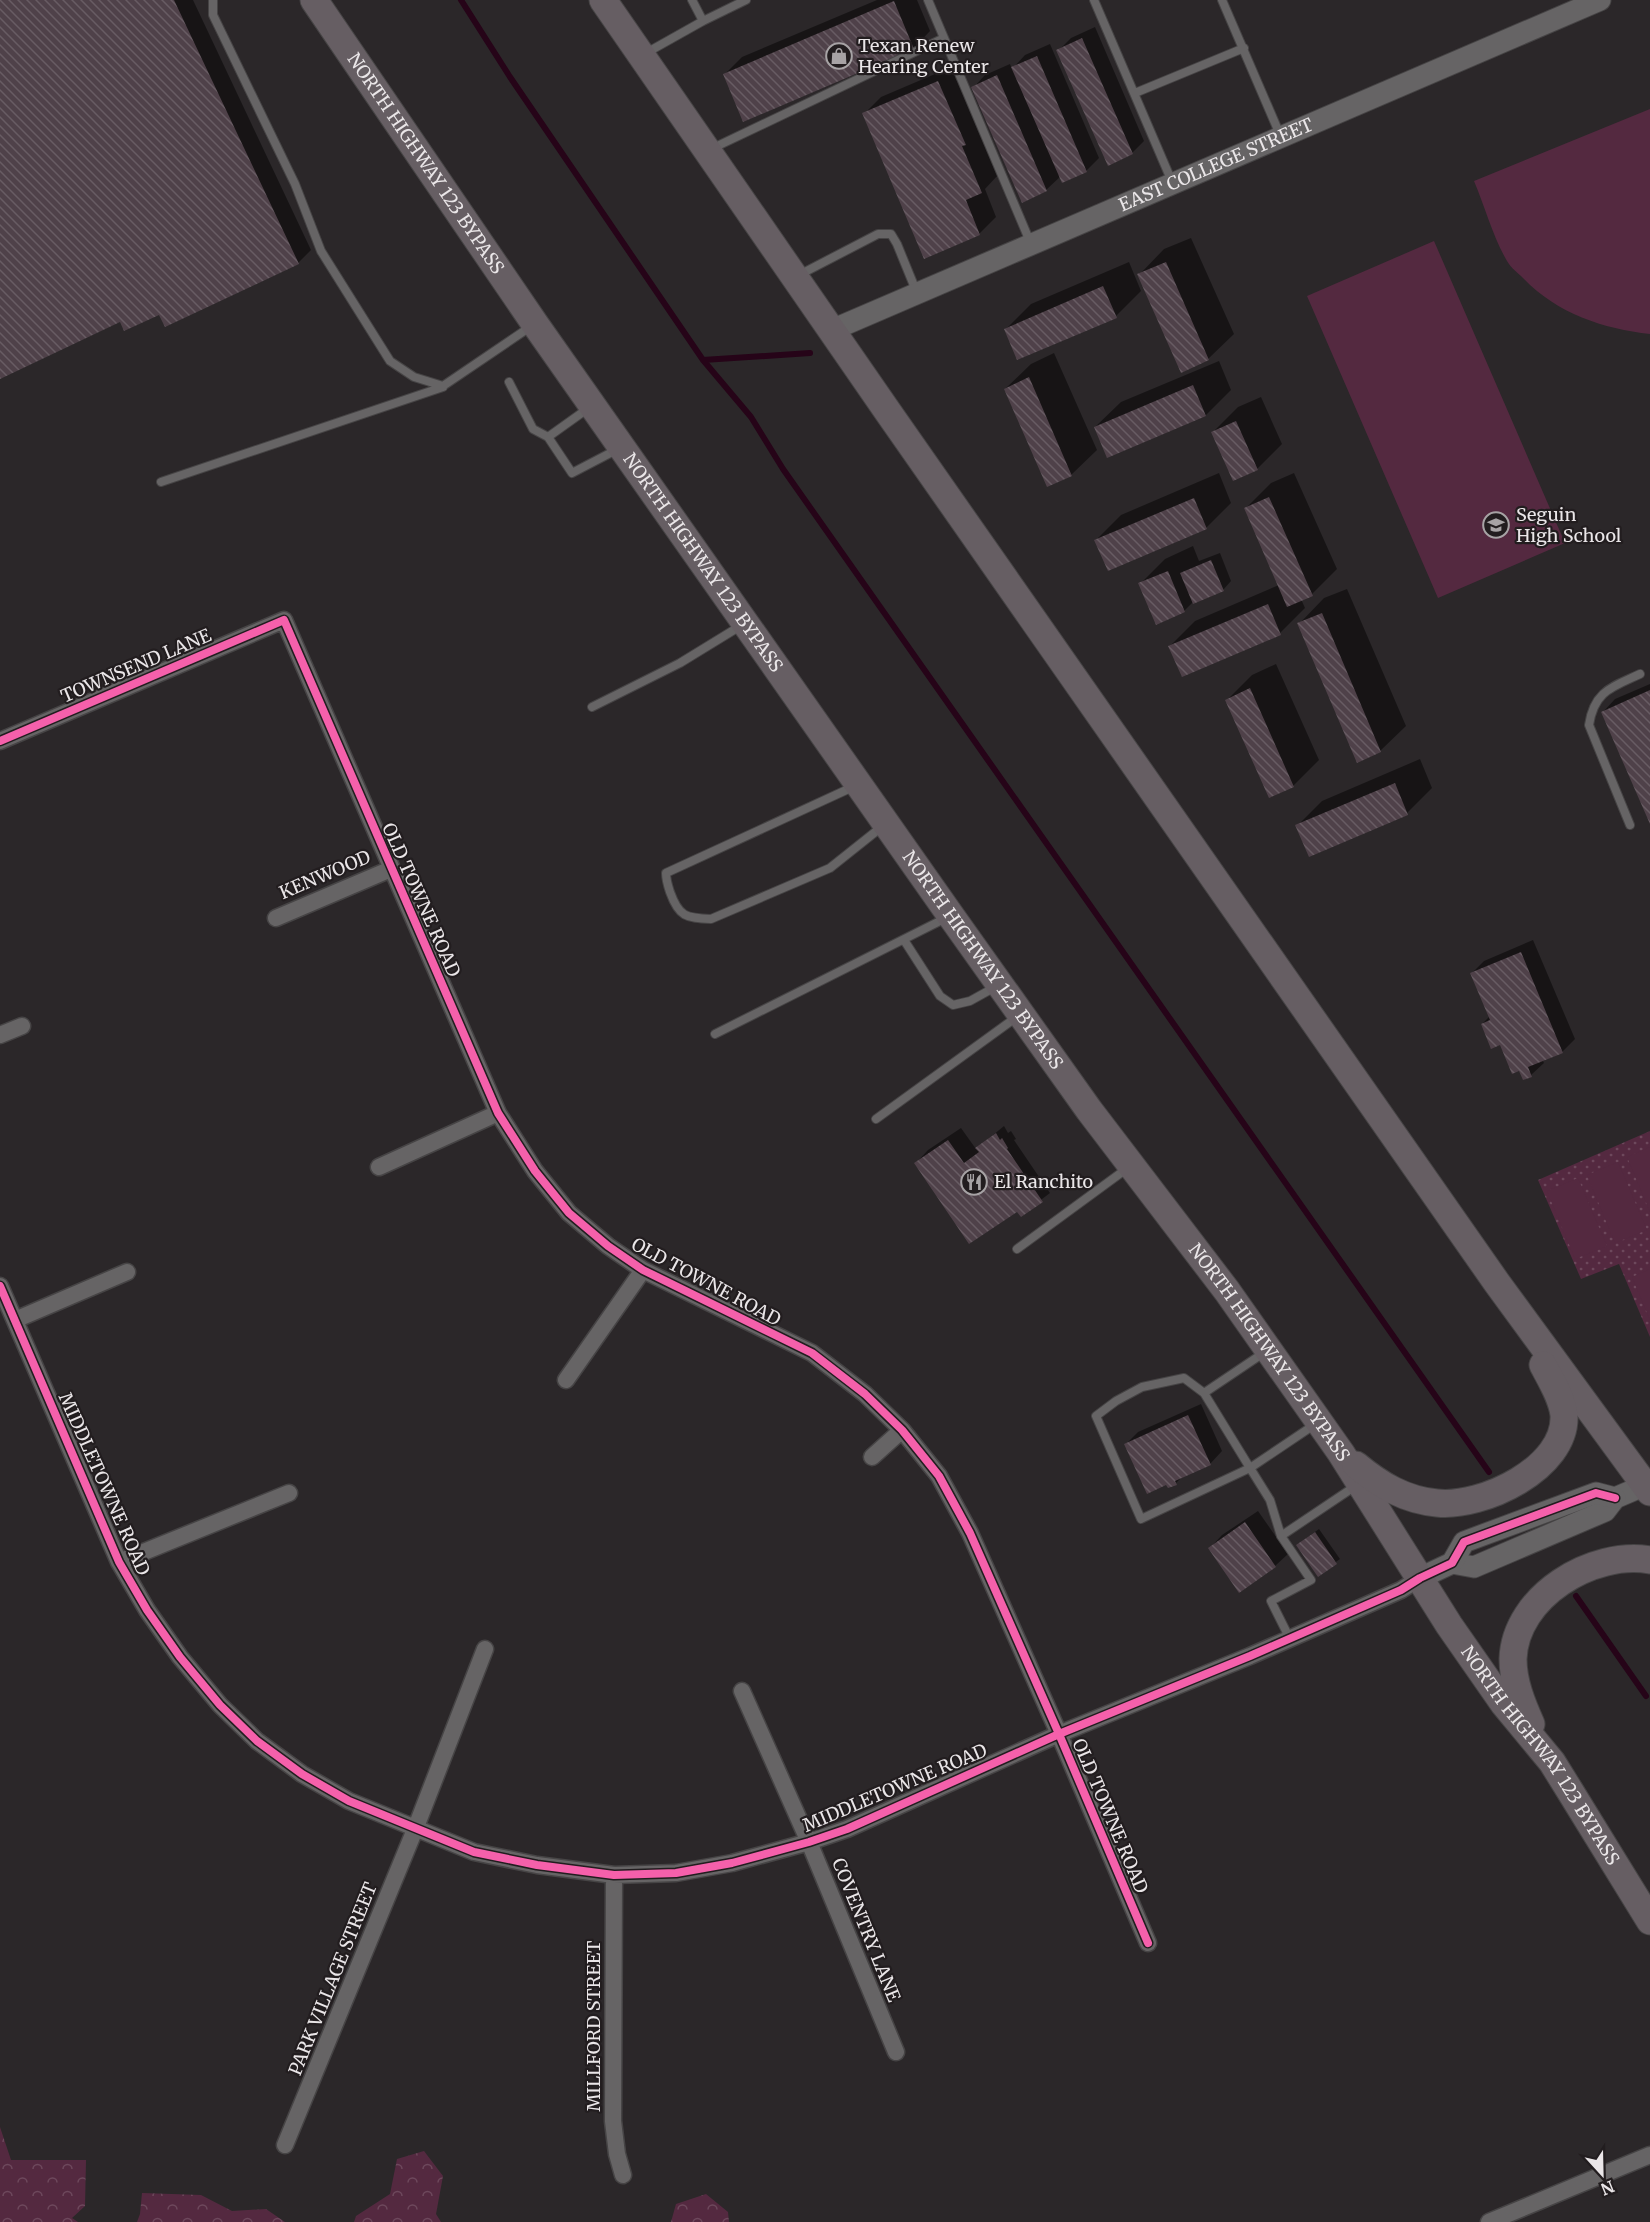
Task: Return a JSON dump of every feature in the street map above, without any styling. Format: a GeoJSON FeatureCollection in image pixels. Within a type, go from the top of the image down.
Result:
{"type":"FeatureCollection","features":[{"type":"Feature","properties":{"kind":"main road","name":"NORTH HIGHWAY 123 BYPASS"},"geometry":{"type":"LineString","coordinates":[[314,0],[620,447],[1020,1014],[1268,1350],[1341,1453],[1449,1625],[1504,1704],[1552,1762],[1650,1921]]}},
{"type":"Feature","properties":{"kind":"main road"},"geometry":{"type":"LineString","coordinates":[[603,0],[1497,1283],[1648,1487]]}},
{"type":"Feature","properties":{"kind":"main road"},"geometry":{"type":"LineString","coordinates":[[1341,1453],[1374,1481],[1390,1490],[1413,1499],[1439,1503],[1473,1500],[1500,1490],[1525,1477],[1547,1459],[1560,1439],[1563,1415],[1556,1389],[1497,1283]]}},
{"type":"Feature","properties":{"kind":"main road"},"geometry":{"type":"LineString","coordinates":[[1552,1762],[1521,1702],[1514,1674],[1513,1656],[1521,1627],[1535,1604],[1560,1583],[1583,1569],[1608,1561],[1638,1558],[1650,1560]]}},
{"type":"Feature","properties":{"kind":"street","name":"EAST COLLEGE STREET"},"geometry":{"type":"LineString","coordinates":[[832,330],[1600,0]]}},
{"type":"Feature","properties":{"kind":"street","name":"TOWNSEND LANE"},"geometry":{"type":"LineString","coordinates":[[0,741],[284,620]]}},
{"type":"Feature","properties":{"kind":"street","name":"OLD TOWNE ROAD"},"geometry":{"type":"LineString","coordinates":[[284,620],[390,869],[498,1113],[535,1171],[569,1214],[608,1246],[643,1270],[812,1353],[865,1394],[902,1430],[939,1476],[970,1533],[1148,1943]]}},
{"type":"Feature","properties":{"kind":"street","name":"KENWOOD"},"geometry":{"type":"LineString","coordinates":[[276,918],[390,869]]}},
{"type":"Feature","properties":{"kind":"street"},"geometry":{"type":"LineString","coordinates":[[0,1035],[22,1026]]}},
{"type":"Feature","properties":{"kind":"street"},"geometry":{"type":"LineString","coordinates":[[380,1167],[498,1113]]}},
{"type":"Feature","properties":{"kind":"street"},"geometry":{"type":"LineString","coordinates":[[566,1380],[643,1270]]}},
{"type":"Feature","properties":{"kind":"street"},"geometry":{"type":"LineString","coordinates":[[15,1320],[127,1272]]}},
{"type":"Feature","properties":{"kind":"street","name":"MIDDLETOWNE ROAD"},"geometry":{"type":"LineString","coordinates":[[0,1286],[119,1562],[147,1610],[180,1657],[220,1705],[257,1741],[302,1774],[349,1802],[474,1852],[537,1865],[614,1875],[676,1873],[732,1863],[809,1842],[847,1829],[1059,1734],[1290,1639],[1401,1590],[1420,1578]]}},
{"type":"Feature","properties":{"kind":"street"},"geometry":{"type":"LineString","coordinates":[[872,1457],[902,1430]]}},
{"type":"Feature","properties":{"kind":"street"},"geometry":{"type":"LineString","coordinates":[[1420,1578],[1452,1563],[1474,1567],[1605,1511],[1615,1498],[1648,1487]]}},
{"type":"Feature","properties":{"kind":"street"},"geometry":{"type":"LineString","coordinates":[[119,1562],[289,1493]]}},
{"type":"Feature","properties":{"kind":"street","name":"PARK VILLAGE STREET"},"geometry":{"type":"LineString","coordinates":[[285,2145],[416,1827],[485,1649]]}},
{"type":"Feature","properties":{"kind":"street","name":"COVENTRY LANE"},"geometry":{"type":"LineString","coordinates":[[742,1691],[809,1842],[896,2052]]}},
{"type":"Feature","properties":{"kind":"street","name":"MILLFORD STREET"},"geometry":{"type":"LineString","coordinates":[[614,1875],[613,2121],[617,2154],[623,2175]]}},
{"type":"Feature","properties":{"kind":"street"},"geometry":{"type":"LineString","coordinates":[[1489,2222],[1650,2155]]}},
{"type":"Feature","properties":{"kind":"lane"},"geometry":{"type":"LineString","coordinates":[[213,0],[213,15],[295,184],[321,251],[390,361],[414,377],[443,387]]}},
{"type":"Feature","properties":{"kind":"lane"},"geometry":{"type":"LineString","coordinates":[[692,0],[703,21]]}},
{"type":"Feature","properties":{"kind":"lane"},"geometry":{"type":"LineString","coordinates":[[641,56],[746,0]]}},
{"type":"Feature","properties":{"kind":"lane"},"geometry":{"type":"LineString","coordinates":[[928,0],[1031,245]]}},
{"type":"Feature","properties":{"kind":"lane"},"geometry":{"type":"LineString","coordinates":[[1094,0],[1173,184]]}},
{"type":"Feature","properties":{"kind":"lane"},"geometry":{"type":"LineString","coordinates":[[1222,0],[1281,137]]}},
{"type":"Feature","properties":{"kind":"lane"},"geometry":{"type":"LineString","coordinates":[[707,151],[944,38]]}},
{"type":"Feature","properties":{"kind":"lane"},"geometry":{"type":"LineString","coordinates":[[1135,93],[1244,48]]}},
{"type":"Feature","properties":{"kind":"lane"},"geometry":{"type":"LineString","coordinates":[[795,277],[878,234],[891,234],[917,294]]}},
{"type":"Feature","properties":{"kind":"lane"},"geometry":{"type":"LineString","coordinates":[[161,482],[443,387],[535,324]]}},
{"type":"Feature","properties":{"kind":"lane"},"geometry":{"type":"LineString","coordinates":[[509,382],[533,429],[548,437],[572,473],[608,456],[620,447]]}},
{"type":"Feature","properties":{"kind":"lane"},"geometry":{"type":"LineString","coordinates":[[548,437],[592,406]]}},
{"type":"Feature","properties":{"kind":"lane"},"geometry":{"type":"LineString","coordinates":[[592,707],[680,663],[744,623]]}},
{"type":"Feature","properties":{"kind":"lane"},"geometry":{"type":"LineString","coordinates":[[1630,825],[1593,740],[1589,725],[1591,710],[1600,696],[1640,674]]}},
{"type":"Feature","properties":{"kind":"lane"},"geometry":{"type":"LineString","coordinates":[[858,784],[666,873],[677,910],[691,918],[711,919],[830,868],[886,824]]}},
{"type":"Feature","properties":{"kind":"lane"},"geometry":{"type":"LineString","coordinates":[[715,1034],[951,916]]}},
{"type":"Feature","properties":{"kind":"lane"},"geometry":{"type":"LineString","coordinates":[[904,939],[940,996],[953,1005],[970,1001],[1000,985]]}},
{"type":"Feature","properties":{"kind":"lane"},"geometry":{"type":"LineString","coordinates":[[876,1119],[1020,1014]]}},
{"type":"Feature","properties":{"kind":"lane"},"geometry":{"type":"LineString","coordinates":[[1017,1249],[1131,1165]]}},
{"type":"Feature","properties":{"kind":"lane"},"geometry":{"type":"LineString","coordinates":[[1204,1393],[1268,1350]]}},
{"type":"Feature","properties":{"kind":"lane"},"geometry":{"type":"LineString","coordinates":[[1290,1639],[1271,1601],[1311,1580],[1281,1536],[1270,1500],[1250,1468],[1204,1393],[1184,1378],[1142,1387],[1116,1401],[1096,1416],[1141,1519],[1250,1468],[1319,1422]]}},
{"type":"Feature","properties":{"kind":"lane"},"geometry":{"type":"LineString","coordinates":[[1281,1536],[1360,1484]]}},
{"type":"Feature","properties":{"kind":"green space"},"geometry":{"type":"Polygon","coordinates":[[[1650,109],[1650,334],[1615,328],[1581,317],[1550,301],[1536,290],[1507,261],[1493,232],[1474,181],[1650,109]]]}},
{"type":"Feature","properties":{"kind":"green space"},"geometry":{"type":"Polygon","coordinates":[[[1434,241],[1565,543],[1438,598],[1307,296],[1434,241]]]}},
{"type":"Feature","properties":{"kind":"green space"},"geometry":{"type":"Polygon","coordinates":[[[1650,1131],[1650,1337],[1619,1264],[1581,1279],[1538,1180],[1650,1131]]]}},
{"type":"Feature","properties":{"kind":"green space"},"geometry":{"type":"Polygon","coordinates":[[[1650,1147],[1650,1212],[1627,1157],[1650,1147]]]}},
{"type":"Feature","properties":{"kind":"green space"},"geometry":{"type":"Polygon","coordinates":[[[1618,1162],[1647,1230],[1615,1243],[1587,1175],[1618,1162]]]}},
{"type":"Feature","properties":{"kind":"green space"},"geometry":{"type":"Polygon","coordinates":[[[1578,1178],[1607,1246],[1575,1259],[1547,1191],[1578,1178]]]}},
{"type":"Feature","properties":{"kind":"green space"},"geometry":{"type":"Polygon","coordinates":[[[1650,1269],[1650,1320],[1632,1277],[1650,1269]]]}},
{"type":"Feature","properties":{"kind":"green space"},"geometry":{"type":"Polygon","coordinates":[[[0,2127],[11,2160],[86,2160],[85,2206],[72,2218],[78,2222],[0,2222],[0,2127]]]}},
{"type":"Feature","properties":{"kind":"green space"},"geometry":{"type":"Polygon","coordinates":[[[424,2151],[443,2176],[436,2214],[441,2222],[354,2222],[356,2216],[390,2194],[397,2159],[424,2151]]]}},
{"type":"Feature","properties":{"kind":"green space"},"geometry":{"type":"Polygon","coordinates":[[[142,2193],[201,2195],[232,2211],[266,2209],[285,2222],[137,2222],[142,2193]]]}},
{"type":"Feature","properties":{"kind":"green space"},"geometry":{"type":"Polygon","coordinates":[[[706,2194],[728,2212],[729,2222],[671,2222],[676,2204],[706,2194]]]}},
{"type":"Feature","properties":{"kind":"building"},"geometry":{"type":"Polygon","coordinates":[[[0,0],[174,0],[299,264],[165,327],[159,315],[124,331],[120,322],[0,379],[0,0]]]}},
{"type":"Feature","properties":{"kind":"building"},"geometry":{"type":"Polygon","coordinates":[[[894,1],[914,49],[743,122],[723,74],[894,1]]]}},
{"type":"Feature","properties":{"kind":"building"},"geometry":{"type":"Polygon","coordinates":[[[1082,38],[1133,154],[1108,166],[1056,50],[1082,38]]]}},
{"type":"Feature","properties":{"kind":"building"},"geometry":{"type":"Polygon","coordinates":[[[1037,56],[1087,172],[1062,183],[1011,67],[1037,56]]]}},
{"type":"Feature","properties":{"kind":"building"},"geometry":{"type":"Polygon","coordinates":[[[997,75],[1047,191],[1022,203],[971,87],[997,75]]]}},
{"type":"Feature","properties":{"kind":"building"},"geometry":{"type":"Polygon","coordinates":[[[938,81],[966,145],[962,146],[982,193],[966,200],[980,235],[924,259],[862,113],[938,81]]]}},
{"type":"Feature","properties":{"kind":"building"},"geometry":{"type":"Polygon","coordinates":[[[1166,262],[1209,360],[1181,373],[1137,274],[1166,262]]]}},
{"type":"Feature","properties":{"kind":"building"},"geometry":{"type":"Polygon","coordinates":[[[1103,286],[1117,318],[1017,360],[1004,329],[1103,286]]]}},
{"type":"Feature","properties":{"kind":"building"},"geometry":{"type":"Polygon","coordinates":[[[1029,377],[1072,476],[1047,487],[1004,389],[1029,377]]]}},
{"type":"Feature","properties":{"kind":"building"},"geometry":{"type":"Polygon","coordinates":[[[1193,385],[1206,416],[1107,458],[1094,427],[1193,385]]]}},
{"type":"Feature","properties":{"kind":"building"},"geometry":{"type":"Polygon","coordinates":[[[1236,421],[1258,470],[1233,481],[1211,432],[1236,421]]]}},
{"type":"Feature","properties":{"kind":"building"},"geometry":{"type":"Polygon","coordinates":[[[1269,497],[1313,596],[1287,607],[1244,508],[1269,497]]]}},
{"type":"Feature","properties":{"kind":"building"},"geometry":{"type":"Polygon","coordinates":[[[1194,498],[1207,529],[1108,571],[1094,540],[1194,498]]]}},
{"type":"Feature","properties":{"kind":"building"},"geometry":{"type":"Polygon","coordinates":[[[1211,560],[1224,591],[1193,604],[1180,573],[1211,560]]]}},
{"type":"Feature","properties":{"kind":"building"},"geometry":{"type":"Polygon","coordinates":[[[1168,571],[1185,612],[1156,625],[1138,583],[1168,571]]]}},
{"type":"Feature","properties":{"kind":"building"},"geometry":{"type":"Polygon","coordinates":[[[1268,604],[1281,635],[1182,677],[1168,646],[1268,604]]]}},
{"type":"Feature","properties":{"kind":"building"},"geometry":{"type":"Polygon","coordinates":[[[1322,613],[1381,752],[1357,763],[1297,623],[1322,613]]]}},
{"type":"Feature","properties":{"kind":"building"},"geometry":{"type":"Polygon","coordinates":[[[1250,688],[1294,787],[1269,798],[1225,700],[1250,688]]]}},
{"type":"Feature","properties":{"kind":"building"},"geometry":{"type":"Polygon","coordinates":[[[1650,690],[1650,824],[1601,712],[1650,690]]]}},
{"type":"Feature","properties":{"kind":"building"},"geometry":{"type":"Polygon","coordinates":[[[1395,783],[1408,815],[1309,857],[1295,825],[1395,783]]]}},
{"type":"Feature","properties":{"kind":"building"},"geometry":{"type":"Polygon","coordinates":[[[1521,952],[1563,1053],[1528,1067],[1532,1077],[1523,1080],[1519,1071],[1512,1074],[1500,1045],[1491,1049],[1481,1024],[1490,1020],[1470,973],[1521,952]]]}},
{"type":"Feature","properties":{"kind":"building","name":"El Ranchito"},"geometry":{"type":"Polygon","coordinates":[[[996,1133],[1000,1140],[1002,1138],[1043,1202],[1021,1217],[1017,1212],[969,1244],[914,1163],[948,1140],[964,1163],[979,1152],[975,1148],[996,1133]]]}},
{"type":"Feature","properties":{"kind":"building"},"geometry":{"type":"Polygon","coordinates":[[[1188,1415],[1211,1465],[1175,1481],[1177,1485],[1168,1488],[1166,1485],[1147,1494],[1124,1444],[1188,1415]]]}},
{"type":"Feature","properties":{"kind":"building"},"geometry":{"type":"Polygon","coordinates":[[[1245,1522],[1276,1567],[1239,1593],[1208,1548],[1245,1522]]]}},
{"type":"Feature","properties":{"kind":"building"},"geometry":{"type":"Polygon","coordinates":[[[1315,1532],[1337,1564],[1318,1577],[1296,1545],[1315,1532]]]}},
{"type":"Feature","properties":{"kind":"waterway"},"geometry":{"type":"LineString","coordinates":[[461,0],[510,77],[703,360],[751,417],[783,469],[1489,1472]]}},
{"type":"Feature","properties":{"kind":"waterway"},"geometry":{"type":"LineString","coordinates":[[703,360],[810,353]]}},
{"type":"Feature","properties":{"kind":"waterway"},"geometry":{"type":"LineString","coordinates":[[1576,1596],[1646,1696]]}},
{"type":"Feature","properties":{"kind":"cycle path"},"geometry":{"type":"LineString","coordinates":[[0,741],[284,620],[498,1113],[535,1171],[569,1213],[608,1246],[643,1270],[812,1353],[865,1394],[902,1430],[939,1476],[970,1533],[1148,1943]]}},
{"type":"Feature","properties":{"kind":"cycle path"},"geometry":{"type":"LineString","coordinates":[[0,1286],[119,1562],[147,1610],[180,1657],[220,1705],[257,1741],[302,1774],[349,1801],[474,1852],[537,1865],[614,1875],[676,1873],[732,1863],[809,1842],[847,1829],[1059,1734],[1250,1656],[1401,1590],[1452,1563],[1464,1542],[1596,1493],[1615,1498]]}},
{"type":"Feature","properties":{"kind":"place","name":"Texan Renew Hearing Center"},"geometry":{"type":"Point","coordinates":[839,56]}},
{"type":"Feature","properties":{"kind":"place","name":"Seguin High School"},"geometry":{"type":"Point","coordinates":[1496,525]}},
{"type":"Feature","properties":{"kind":"place","name":"El Ranchito"},"geometry":{"type":"Point","coordinates":[974,1182]}}]}
